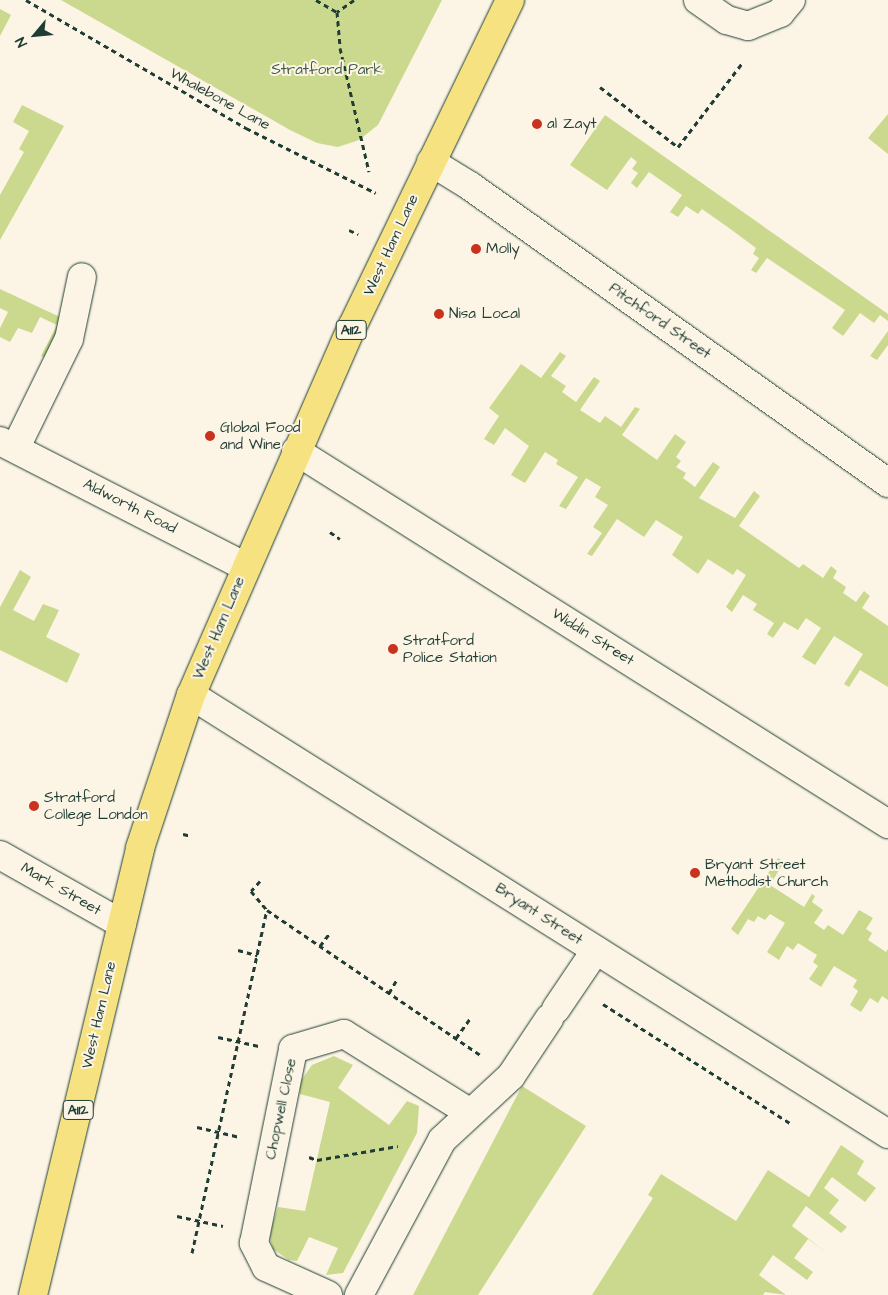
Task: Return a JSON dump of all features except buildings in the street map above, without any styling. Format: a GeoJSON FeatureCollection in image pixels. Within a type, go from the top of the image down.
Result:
{"type":"FeatureCollection","features":[{"type":"Feature","properties":{"kind":"main road","name":"West Ham Lane"},"geometry":{"type":"LineString","coordinates":[[34,1295],[140,848],[191,695],[244,566],[296,450],[407,211],[510,0]]}},
{"type":"Feature","properties":{"kind":"street"},"geometry":{"type":"LineString","coordinates":[[698,0],[727,20],[748,26],[780,13],[791,0]]}},
{"type":"Feature","properties":{"kind":"street","name":"Pitchford Street"},"geometry":{"type":"LineString","coordinates":[[431,162],[470,186],[888,483]]}},
{"type":"Feature","properties":{"kind":"street","name":"Aldworth Road"},"geometry":{"type":"LineString","coordinates":[[82,277],[69,339],[8,444],[244,566]]}},
{"type":"Feature","properties":{"kind":"street","name":"Widdin Street"},"geometry":{"type":"LineString","coordinates":[[296,450],[888,824]]}},
{"type":"Feature","properties":{"kind":"street","name":"Bryant Street"},"geometry":{"type":"LineString","coordinates":[[191,695],[888,1134]]}},
{"type":"Feature","properties":{"kind":"street","name":"Mark Street"},"geometry":{"type":"LineString","coordinates":[[0,855],[122,924]]}},
{"type":"Feature","properties":{"kind":"street"},"geometry":{"type":"LineString","coordinates":[[359,1295],[442,1140],[469,1112],[511,1076],[553,1014],[604,956]]}},
{"type":"Feature","properties":{"kind":"street","name":"Chopwell Close"},"geometry":{"type":"LineString","coordinates":[[328,1295],[266,1266],[254,1243],[293,1049],[344,1034],[469,1112]]}},
{"type":"Feature","properties":{"kind":"path","name":"Whalebone Lane"},"geometry":{"type":"LineString","coordinates":[[26,0],[246,128],[407,211]]}},
{"type":"Feature","properties":{"kind":"path"},"geometry":{"type":"LineString","coordinates":[[316,0],[337,12]]}},
{"type":"Feature","properties":{"kind":"path"},"geometry":{"type":"LineString","coordinates":[[337,12],[354,0]]}},
{"type":"Feature","properties":{"kind":"path"},"geometry":{"type":"LineString","coordinates":[[337,12],[342,57],[370,172]]}},
{"type":"Feature","properties":{"kind":"path"},"geometry":{"type":"LineString","coordinates":[[600,87],[678,146],[746,58]]}},
{"type":"Feature","properties":{"kind":"path"},"geometry":{"type":"LineString","coordinates":[[349,230],[359,234]]}},
{"type":"Feature","properties":{"kind":"path"},"geometry":{"type":"LineString","coordinates":[[330,532],[340,539]]}},
{"type":"Feature","properties":{"kind":"path"},"geometry":{"type":"LineString","coordinates":[[260,881],[251,890],[267,910]]}},
{"type":"Feature","properties":{"kind":"path"},"geometry":{"type":"LineString","coordinates":[[320,946],[329,934]]}},
{"type":"Feature","properties":{"kind":"path"},"geometry":{"type":"LineString","coordinates":[[238,950],[257,955]]}},
{"type":"Feature","properties":{"kind":"path"},"geometry":{"type":"LineString","coordinates":[[604,956],[591,996],[790,1123]]}},
{"type":"Feature","properties":{"kind":"path"},"geometry":{"type":"LineString","coordinates":[[388,993],[398,979]]}},
{"type":"Feature","properties":{"kind":"path"},"geometry":{"type":"LineString","coordinates":[[456,1038],[471,1016]]}},
{"type":"Feature","properties":{"kind":"path"},"geometry":{"type":"LineString","coordinates":[[672,1054],[675,1049]]}},
{"type":"Feature","properties":{"kind":"path"},"geometry":{"type":"LineString","coordinates":[[197,1128],[274,1146],[317,1160],[442,1140]]}},
{"type":"Feature","properties":{"kind":"path"},"geometry":{"type":"LineString","coordinates":[[177,1216],[256,1234]]}},
{"type":"Feature","properties":{"kind":"green space","name":"Stratford Park"},"geometry":{"type":"Polygon","coordinates":[[[61,0],[442,0],[378,125],[359,140],[338,147],[317,143],[290,130],[61,0]]]}},
{"type":"Feature","properties":{"kind":"green space"},"geometry":{"type":"Polygon","coordinates":[[[0,9],[11,15],[0,36],[0,9]]]}},
{"type":"Feature","properties":{"kind":"green space"},"geometry":{"type":"Polygon","coordinates":[[[22,105],[64,126],[0,240],[0,195],[24,152],[19,149],[29,131],[13,122],[22,105]]]}},
{"type":"Feature","properties":{"kind":"green space"},"geometry":{"type":"Polygon","coordinates":[[[888,114],[888,154],[868,138],[888,114]]]}},
{"type":"Feature","properties":{"kind":"green space"},"geometry":{"type":"Polygon","coordinates":[[[605,115],[888,314],[888,321],[880,315],[874,323],[860,313],[843,336],[832,328],[845,310],[767,258],[756,273],[751,270],[759,258],[753,254],[756,248],[702,209],[698,214],[686,206],[678,217],[670,212],[682,195],[649,172],[637,188],[631,183],[638,173],[632,169],[637,162],[631,157],[607,190],[570,165],[605,115]]]}},
{"type":"Feature","properties":{"kind":"green space"},"geometry":{"type":"Polygon","coordinates":[[[0,289],[60,317],[62,322],[47,359],[41,356],[57,325],[40,317],[32,333],[18,328],[10,342],[0,337],[0,328],[8,312],[0,308],[0,289]]]}},
{"type":"Feature","properties":{"kind":"green space"},"geometry":{"type":"Polygon","coordinates":[[[888,331],[888,345],[877,360],[870,356],[888,331]]]}},
{"type":"Feature","properties":{"kind":"green space"},"geometry":{"type":"Polygon","coordinates":[[[560,352],[566,356],[551,376],[566,386],[562,392],[576,402],[594,377],[600,381],[580,410],[600,423],[605,416],[621,427],[635,407],[640,409],[622,435],[657,460],[675,434],[686,442],[676,457],[681,461],[676,467],[686,473],[683,478],[695,487],[713,462],[720,467],[699,498],[735,518],[754,491],[760,496],[739,526],[799,568],[803,564],[823,578],[831,566],[837,571],[833,578],[846,587],[843,593],[856,602],[864,591],[870,596],[862,608],[888,626],[888,687],[860,670],[849,687],[844,684],[863,654],[834,636],[815,665],[802,657],[821,628],[806,618],[798,630],[784,622],[773,638],[767,634],[774,623],[753,610],[757,604],[743,595],[732,612],[726,607],[746,575],[737,569],[733,575],[708,559],[698,574],[672,555],[683,537],[656,520],[644,537],[617,519],[592,556],[587,554],[602,533],[593,527],[608,505],[595,497],[601,487],[586,478],[566,509],[559,506],[578,477],[556,464],[558,460],[545,452],[525,483],[511,475],[529,446],[505,428],[494,445],[484,439],[499,416],[489,408],[521,364],[541,378],[560,352]]]}},
{"type":"Feature","properties":{"kind":"green space"},"geometry":{"type":"Polygon","coordinates":[[[20,570],[31,577],[13,610],[34,621],[43,604],[59,610],[46,637],[80,654],[67,683],[0,650],[0,607],[20,570]]]}},
{"type":"Feature","properties":{"kind":"green space"},"geometry":{"type":"Polygon","coordinates":[[[778,858],[784,862],[770,885],[804,907],[812,894],[815,896],[812,902],[823,910],[814,923],[824,930],[828,925],[843,935],[859,910],[873,918],[866,929],[872,933],[868,940],[886,952],[888,949],[888,1000],[882,996],[878,1003],[870,998],[861,1012],[850,1005],[858,991],[853,987],[857,980],[834,966],[821,987],[809,979],[818,966],[813,962],[817,955],[798,943],[793,950],[787,946],[779,960],[767,952],[785,923],[770,914],[765,920],[758,916],[754,922],[748,919],[738,935],[731,929],[778,858]]]}},
{"type":"Feature","properties":{"kind":"green space"},"geometry":{"type":"Polygon","coordinates":[[[334,1056],[353,1065],[338,1088],[389,1125],[407,1101],[419,1106],[417,1133],[343,1273],[326,1275],[338,1248],[309,1237],[297,1261],[289,1260],[273,1249],[269,1235],[278,1207],[305,1211],[330,1102],[300,1094],[300,1082],[312,1065],[334,1056]]]}},
{"type":"Feature","properties":{"kind":"green space"},"geometry":{"type":"Polygon","coordinates":[[[522,1086],[586,1126],[478,1295],[413,1295],[522,1086]]]}},
{"type":"Feature","properties":{"kind":"green space"},"geometry":{"type":"Polygon","coordinates":[[[841,1145],[864,1161],[857,1174],[876,1188],[865,1202],[832,1177],[824,1188],[839,1200],[829,1213],[847,1227],[841,1233],[806,1206],[792,1226],[827,1253],[808,1239],[794,1258],[813,1272],[807,1280],[773,1255],[759,1275],[786,1295],[765,1292],[763,1295],[592,1295],[653,1198],[648,1195],[661,1174],[736,1221],[768,1170],[809,1197],[841,1145]]]}},
{"type":"Feature","properties":{"kind":"place","name":"al Zayt"},"geometry":{"type":"Point","coordinates":[537,124]}},
{"type":"Feature","properties":{"kind":"place","name":"Molly"},"geometry":{"type":"Point","coordinates":[476,249]}},
{"type":"Feature","properties":{"kind":"place","name":"Nisa Local"},"geometry":{"type":"Point","coordinates":[439,314]}},
{"type":"Feature","properties":{"kind":"place","name":"Global Food and Wine"},"geometry":{"type":"Point","coordinates":[210,436]}},
{"type":"Feature","properties":{"kind":"place","name":"Stratford Police Station"},"geometry":{"type":"Point","coordinates":[393,649]}},
{"type":"Feature","properties":{"kind":"place","name":"Stratford College London"},"geometry":{"type":"Point","coordinates":[34,806]}},
{"type":"Feature","properties":{"kind":"place","name":"Bryant Street Methodist Church"},"geometry":{"type":"Point","coordinates":[695,873]}}]}
